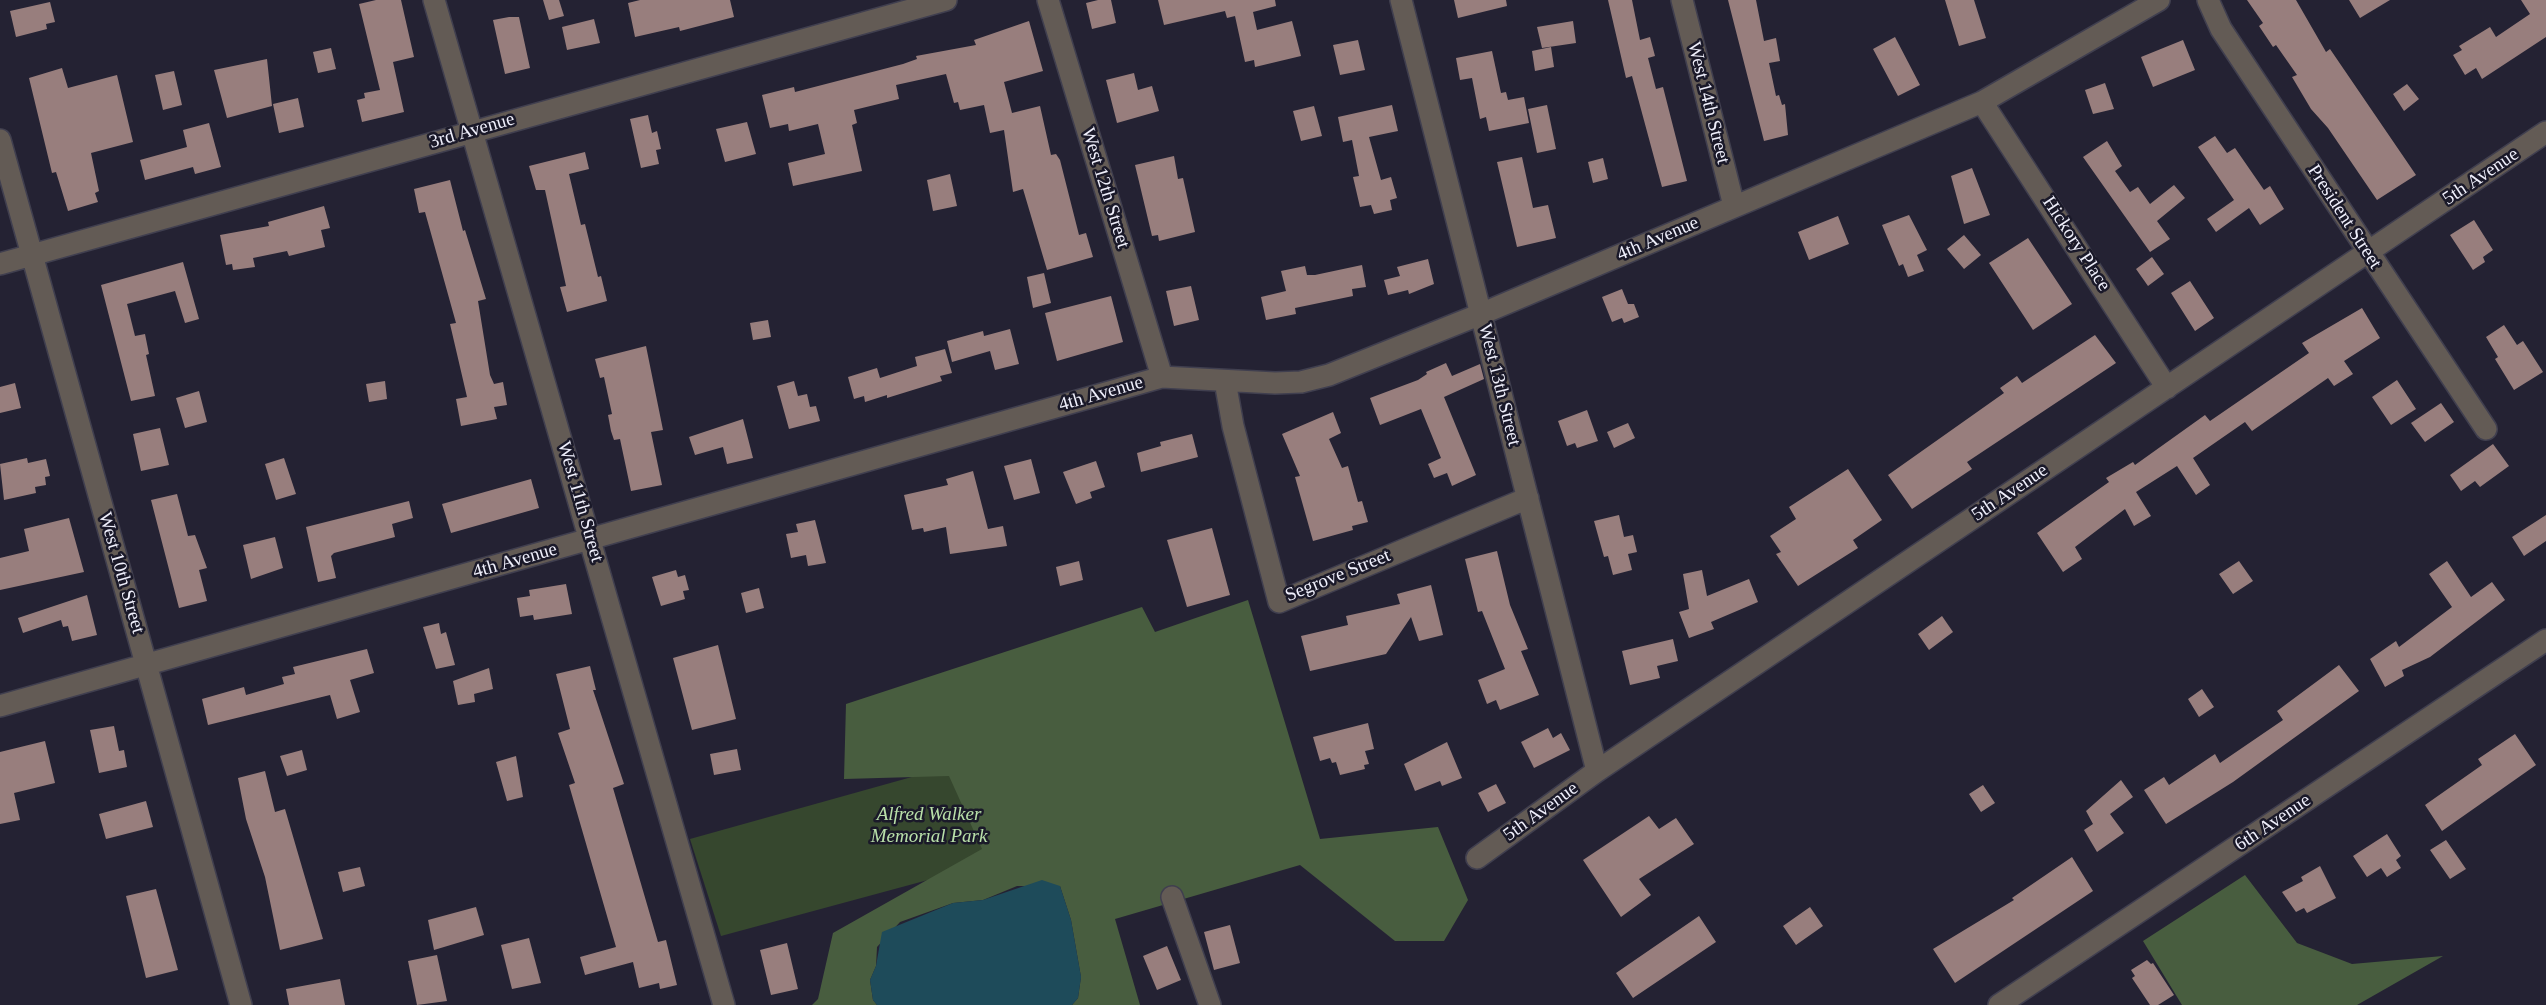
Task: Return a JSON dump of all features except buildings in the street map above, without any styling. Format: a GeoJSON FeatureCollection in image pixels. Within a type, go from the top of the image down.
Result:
{"type":"FeatureCollection","features":[{"type":"Feature","properties":{"kind":"street","name":"West 11th Street"},"geometry":{"type":"LineString","coordinates":[[434,0],[724,1005]]}},
{"type":"Feature","properties":{"kind":"street","name":"3rd Avenue"},"geometry":{"type":"LineString","coordinates":[[0,264],[471,130],[946,0]]}},
{"type":"Feature","properties":{"kind":"street","name":"West 12th Street"},"geometry":{"type":"LineString","coordinates":[[1048,0],[1162,377]]}},
{"type":"Feature","properties":{"kind":"street","name":"West 13th Street"},"geometry":{"type":"LineString","coordinates":[[1401,0],[1597,771]]}},
{"type":"Feature","properties":{"kind":"street","name":"West 14th Street"},"geometry":{"type":"LineString","coordinates":[[1682,0],[1734,206]]}},
{"type":"Feature","properties":{"kind":"street","name":"4th Avenue"},"geometry":{"type":"LineString","coordinates":[[0,706],[1162,377],[1301,382],[1329,375],[1481,314],[1982,102],[2159,0]]}},
{"type":"Feature","properties":{"kind":"street","name":"President Street"},"geometry":{"type":"LineString","coordinates":[[2208,0],[2221,29],[2486,429]]}},
{"type":"Feature","properties":{"kind":"street","name":"Hickory Place"},"geometry":{"type":"LineString","coordinates":[[1982,102],[2167,388]]}},
{"type":"Feature","properties":{"kind":"street","name":"5th Avenue"},"geometry":{"type":"LineString","coordinates":[[1477,858],[1597,771],[2546,132]]}},
{"type":"Feature","properties":{"kind":"street","name":"West 10th Street"},"geometry":{"type":"LineString","coordinates":[[0,141],[241,1005]]}},
{"type":"Feature","properties":{"kind":"street","name":"Segrove Street"},"geometry":{"type":"LineString","coordinates":[[1225,381],[1233,426],[1279,602],[1528,498]]}},
{"type":"Feature","properties":{"kind":"street","name":"6th Avenue"},"geometry":{"type":"LineString","coordinates":[[1999,1005],[2546,640]]}},
{"type":"Feature","properties":{"kind":"street"},"geometry":{"type":"LineString","coordinates":[[1172,897],[1210,1005]]}},
{"type":"Feature","properties":{"kind":"green space"},"geometry":{"type":"Polygon","coordinates":[[[1248,600],[1320,839],[1438,827],[1468,900],[1444,941],[1395,941],[1300,865],[1115,919],[1140,1005],[1072,1005],[1078,998],[1081,977],[1071,920],[1060,886],[1017,886],[983,900],[953,903],[900,922],[877,947],[876,966],[870,980],[873,1000],[877,1005],[812,1005],[818,999],[833,933],[982,849],[949,776],[844,779],[846,704],[1142,607],[1155,632],[1248,600]]]}},
{"type":"Feature","properties":{"kind":"green space","name":"Alfred Walker Memorial Park"},"geometry":{"type":"Polygon","coordinates":[[[969,761],[998,861],[721,936],[690,839],[969,761]]]}},
{"type":"Feature","properties":{"kind":"green space"},"geometry":{"type":"Polygon","coordinates":[[[2245,875],[2297,943],[2352,964],[2443,956],[2357,1005],[2182,1005],[2143,941],[2245,875]]]}},
{"type":"Feature","properties":{"kind":"water"},"geometry":{"type":"Polygon","coordinates":[[[1042,880],[1060,886],[1071,920],[1081,977],[1078,998],[1072,1005],[877,1005],[873,1000],[870,980],[876,966],[882,932],[953,903],[983,900],[1042,880]]]}}]}
